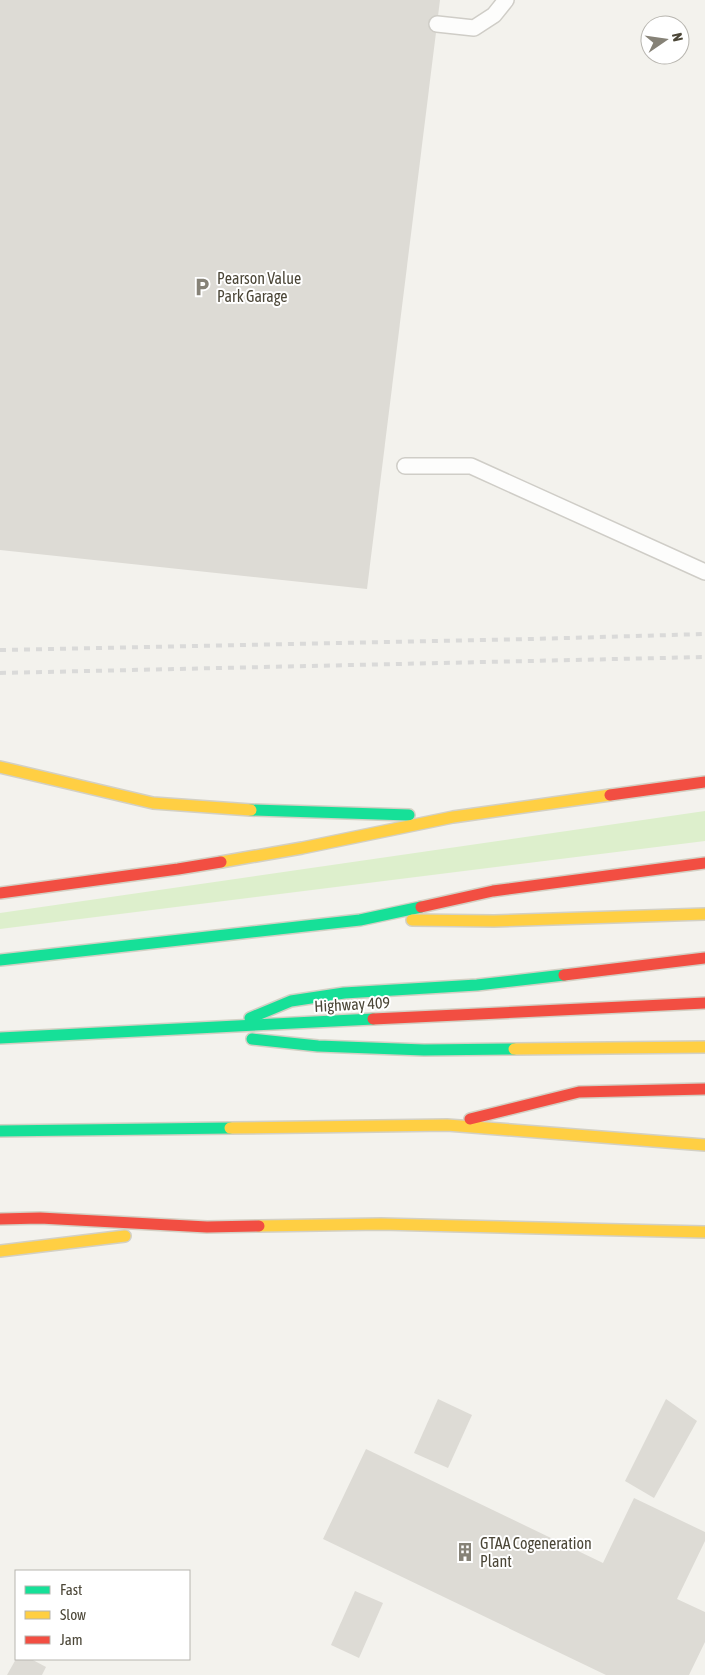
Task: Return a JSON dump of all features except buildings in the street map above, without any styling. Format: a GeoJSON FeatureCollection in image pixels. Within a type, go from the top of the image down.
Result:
{"type":"FeatureCollection","features":[{"type":"Feature","properties":{"kind":"main road"},"geometry":{"type":"LineString","coordinates":[[0,767],[153,803],[265,811],[453,817]]}},
{"type":"Feature","properties":{"kind":"main road"},"geometry":{"type":"LineString","coordinates":[[0,893],[302,848],[453,817],[705,782]]}},
{"type":"Feature","properties":{"kind":"main road"},"geometry":{"type":"LineString","coordinates":[[0,960],[360,920],[493,891],[705,863]]}},
{"type":"Feature","properties":{"kind":"main road"},"geometry":{"type":"LineString","coordinates":[[360,920],[494,921],[705,914]]}},
{"type":"Feature","properties":{"kind":"main road"},"geometry":{"type":"LineString","coordinates":[[231,1026],[291,1001],[344,993],[476,985],[705,958]]}},
{"type":"Feature","properties":{"kind":"main road","name":"Highway 409"},"geometry":{"type":"LineString","coordinates":[[0,1038],[705,1003]]}},
{"type":"Feature","properties":{"kind":"main road"},"geometry":{"type":"LineString","coordinates":[[231,1026],[252,1039],[318,1046],[424,1050],[705,1047]]}},
{"type":"Feature","properties":{"kind":"main road"},"geometry":{"type":"LineString","coordinates":[[446,1125],[579,1092],[705,1089]]}},
{"type":"Feature","properties":{"kind":"main road"},"geometry":{"type":"LineString","coordinates":[[0,1131],[446,1125],[705,1145]]}},
{"type":"Feature","properties":{"kind":"main road"},"geometry":{"type":"LineString","coordinates":[[0,1219],[40,1218],[207,1226],[380,1224],[705,1232]]}},
{"type":"Feature","properties":{"kind":"main road"},"geometry":{"type":"LineString","coordinates":[[0,1250],[207,1226]]}},
{"type":"Feature","properties":{"kind":"lane"},"geometry":{"type":"LineString","coordinates":[[437,24],[474,28],[494,16],[506,0]]}},
{"type":"Feature","properties":{"kind":"lane"},"geometry":{"type":"LineString","coordinates":[[406,466],[471,466],[705,572]]}},
{"type":"Feature","properties":{"kind":"green space"},"geometry":{"type":"Polygon","coordinates":[[[705,811],[705,841],[0,929],[0,913],[705,811]]]}},
{"type":"Feature","properties":{"kind":"railway"},"geometry":{"type":"LineString","coordinates":[[0,650],[705,634]]}},
{"type":"Feature","properties":{"kind":"railway"},"geometry":{"type":"LineString","coordinates":[[0,673],[705,657]]}},
{"type":"Feature","properties":{"kind":"traffic: fast"},"geometry":{"type":"LineString","coordinates":[[251,810],[409,815]]}},
{"type":"Feature","properties":{"kind":"traffic: fast"},"geometry":{"type":"LineString","coordinates":[[0,960],[360,920],[421,907]]}},
{"type":"Feature","properties":{"kind":"traffic: fast"},"geometry":{"type":"LineString","coordinates":[[250,1018],[291,1001],[344,993],[477,985],[564,975]]}},
{"type":"Feature","properties":{"kind":"traffic: fast"},"geometry":{"type":"LineString","coordinates":[[0,1038],[373,1019]]}},
{"type":"Feature","properties":{"kind":"traffic: fast"},"geometry":{"type":"LineString","coordinates":[[252,1039],[318,1046],[424,1050],[514,1049]]}},
{"type":"Feature","properties":{"kind":"traffic: fast"},"geometry":{"type":"LineString","coordinates":[[0,1131],[230,1128]]}},
{"type":"Feature","properties":{"kind":"traffic: slow"},"geometry":{"type":"LineString","coordinates":[[0,767],[153,803],[251,810]]}},
{"type":"Feature","properties":{"kind":"traffic: slow"},"geometry":{"type":"LineString","coordinates":[[221,862],[302,848],[453,817],[610,795]]}},
{"type":"Feature","properties":{"kind":"traffic: slow"},"geometry":{"type":"LineString","coordinates":[[412,920],[494,921],[705,914]]}},
{"type":"Feature","properties":{"kind":"traffic: slow"},"geometry":{"type":"LineString","coordinates":[[514,1049],[705,1047]]}},
{"type":"Feature","properties":{"kind":"traffic: slow"},"geometry":{"type":"LineString","coordinates":[[230,1128],[447,1125],[705,1145]]}},
{"type":"Feature","properties":{"kind":"traffic: slow"},"geometry":{"type":"LineString","coordinates":[[259,1226],[381,1224],[705,1232]]}},
{"type":"Feature","properties":{"kind":"traffic: slow"},"geometry":{"type":"LineString","coordinates":[[0,1251],[125,1236]]}},
{"type":"Feature","properties":{"kind":"traffic: jam"},"geometry":{"type":"LineString","coordinates":[[610,795],[705,782]]}},
{"type":"Feature","properties":{"kind":"traffic: jam"},"geometry":{"type":"LineString","coordinates":[[0,893],[221,862]]}},
{"type":"Feature","properties":{"kind":"traffic: jam"},"geometry":{"type":"LineString","coordinates":[[421,907],[493,891],[705,863]]}},
{"type":"Feature","properties":{"kind":"traffic: jam"},"geometry":{"type":"LineString","coordinates":[[564,975],[705,958]]}},
{"type":"Feature","properties":{"kind":"traffic: jam"},"geometry":{"type":"LineString","coordinates":[[373,1019],[705,1003]]}},
{"type":"Feature","properties":{"kind":"traffic: jam"},"geometry":{"type":"LineString","coordinates":[[470,1119],[579,1092],[705,1089]]}},
{"type":"Feature","properties":{"kind":"traffic: jam"},"geometry":{"type":"LineString","coordinates":[[0,1219],[40,1218],[207,1227],[259,1226]]}},
{"type":"Feature","properties":{"kind":"place","name":"Pearson Value Park Garage"},"geometry":{"type":"Point","coordinates":[202,287]}},
{"type":"Feature","properties":{"kind":"place","name":"GTAA Cogeneration Plant"},"geometry":{"type":"Point","coordinates":[465,1552]}}]}
